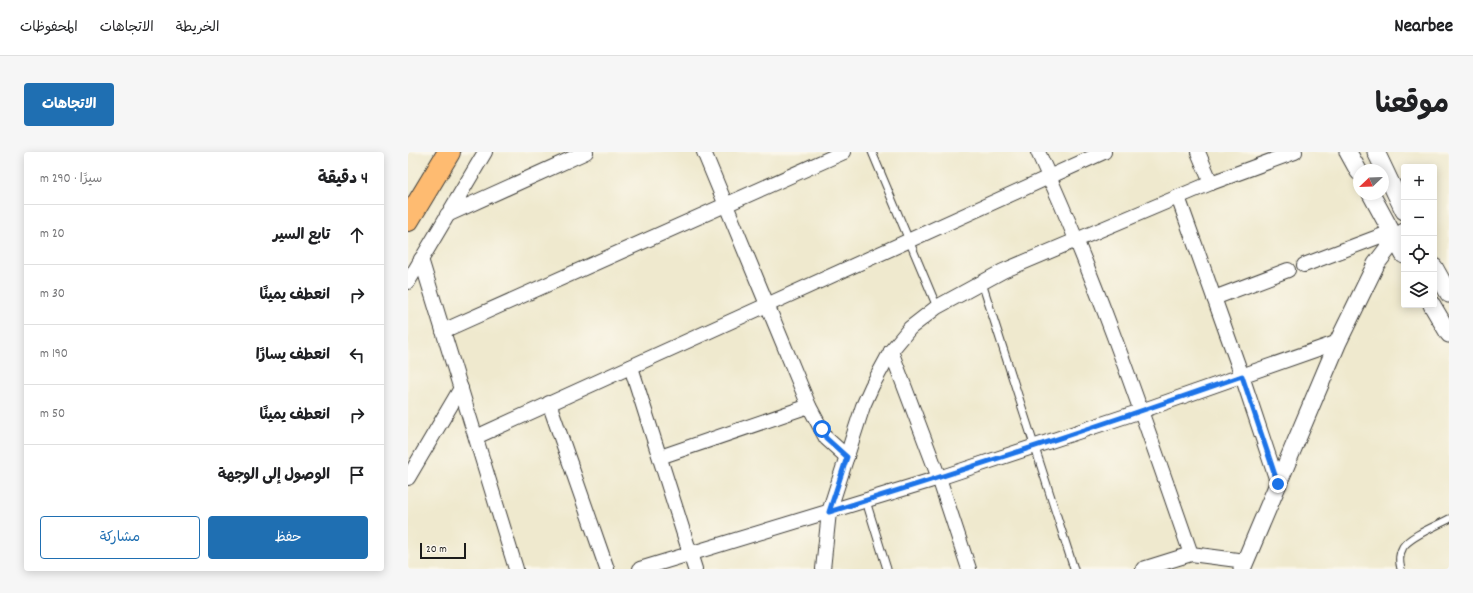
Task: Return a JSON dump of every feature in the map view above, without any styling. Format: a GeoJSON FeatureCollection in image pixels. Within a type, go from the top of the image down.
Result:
{"type":"FeatureCollection","features":[{"type":"Feature","properties":{"kind":"highway"},"geometry":{"type":"LineString","coordinates":[[408,220],[449,152]]}},
{"type":"Feature","properties":{"kind":"street"},"geometry":{"type":"LineString","coordinates":[[408,282],[485,152]]}},
{"type":"Feature","properties":{"kind":"street"},"geometry":{"type":"LineString","coordinates":[[447,215],[586,152]]}},
{"type":"Feature","properties":{"kind":"street"},"geometry":{"type":"LineString","coordinates":[[704,152],[809,406],[826,438],[847,457]]}},
{"type":"Feature","properties":{"kind":"street"},"geometry":{"type":"LineString","coordinates":[[443,331],[844,152]]}},
{"type":"Feature","properties":{"kind":"street"},"geometry":{"type":"LineString","coordinates":[[1038,152],[1077,240],[1141,411],[1191,554]]}},
{"type":"Feature","properties":{"kind":"street"},"geometry":{"type":"LineString","coordinates":[[476,437],[766,304],[1104,152]]}},
{"type":"Feature","properties":{"kind":"street"},"geometry":{"type":"LineString","coordinates":[[1198,152],[1212,183]]}},
{"type":"Feature","properties":{"kind":"street"},"geometry":{"type":"LineString","coordinates":[[823,569],[829,512],[863,406],[891,351],[910,328],[937,307],[1003,271],[1212,183],[1294,152]]}},
{"type":"Feature","properties":{"kind":"street"},"geometry":{"type":"LineString","coordinates":[[1348,152],[1355,164]]}},
{"type":"Feature","properties":{"kind":"street"},"geometry":{"type":"LineString","coordinates":[[1376,152],[1401,205]]}},
{"type":"Feature","properties":{"kind":"street"},"geometry":{"type":"LineString","coordinates":[[1178,197],[1242,376],[1278,484]]}},
{"type":"Feature","properties":{"kind":"street"},"geometry":{"type":"LineString","coordinates":[[1375,200],[1397,234],[1401,246]]}},
{"type":"Feature","properties":{"kind":"street"},"geometry":{"type":"LineString","coordinates":[[1304,265],[1397,234]]}},
{"type":"Feature","properties":{"kind":"street"},"geometry":{"type":"LineString","coordinates":[[1143,569],[1191,554],[1244,565],[1338,342],[1376,264],[1397,234]]}},
{"type":"Feature","properties":{"kind":"street"},"geometry":{"type":"LineString","coordinates":[[421,259],[516,569]]}},
{"type":"Feature","properties":{"kind":"street"},"geometry":{"type":"LineString","coordinates":[[1214,298],[1288,270]]}},
{"type":"Feature","properties":{"kind":"street"},"geometry":{"type":"LineString","coordinates":[[1437,272],[1449,294]]}},
{"type":"Feature","properties":{"kind":"street"},"geometry":{"type":"LineString","coordinates":[[1434,308],[1449,334]]}},
{"type":"Feature","properties":{"kind":"street"},"geometry":{"type":"LineString","coordinates":[[640,569],[939,478],[1141,411],[1338,342]]}},
{"type":"Feature","properties":{"kind":"street"},"geometry":{"type":"LineString","coordinates":[[891,351],[939,478],[969,569]]}},
{"type":"Feature","properties":{"kind":"street"},"geometry":{"type":"LineString","coordinates":[[631,367],[695,569]]}},
{"type":"Feature","properties":{"kind":"street"},"geometry":{"type":"LineString","coordinates":[[408,478],[461,388]]}},
{"type":"Feature","properties":{"kind":"street"},"geometry":{"type":"LineString","coordinates":[[549,404],[607,569]]}},
{"type":"Feature","properties":{"kind":"street"},"geometry":{"type":"LineString","coordinates":[[660,457],[809,406]]}},
{"type":"Feature","properties":{"kind":"lane"},"geometry":{"type":"LineString","coordinates":[[872,152],[937,307]]}},
{"type":"Feature","properties":{"kind":"lane"},"geometry":{"type":"LineString","coordinates":[[982,283],[1074,569]]}},
{"type":"Feature","properties":{"kind":"lane"},"geometry":{"type":"LineString","coordinates":[[866,500],[887,569]]}},
{"type":"Feature","properties":{"kind":"lane"},"geometry":{"type":"LineString","coordinates":[[1401,569],[1399,558],[1407,542],[1449,519]]}},
{"type":"Feature","properties":{"kind":"route"},"geometry":{"type":"LineString","coordinates":[[822,429],[826,438],[847,457],[829,512],[939,478],[1242,376],[1278,484]]}}]}
